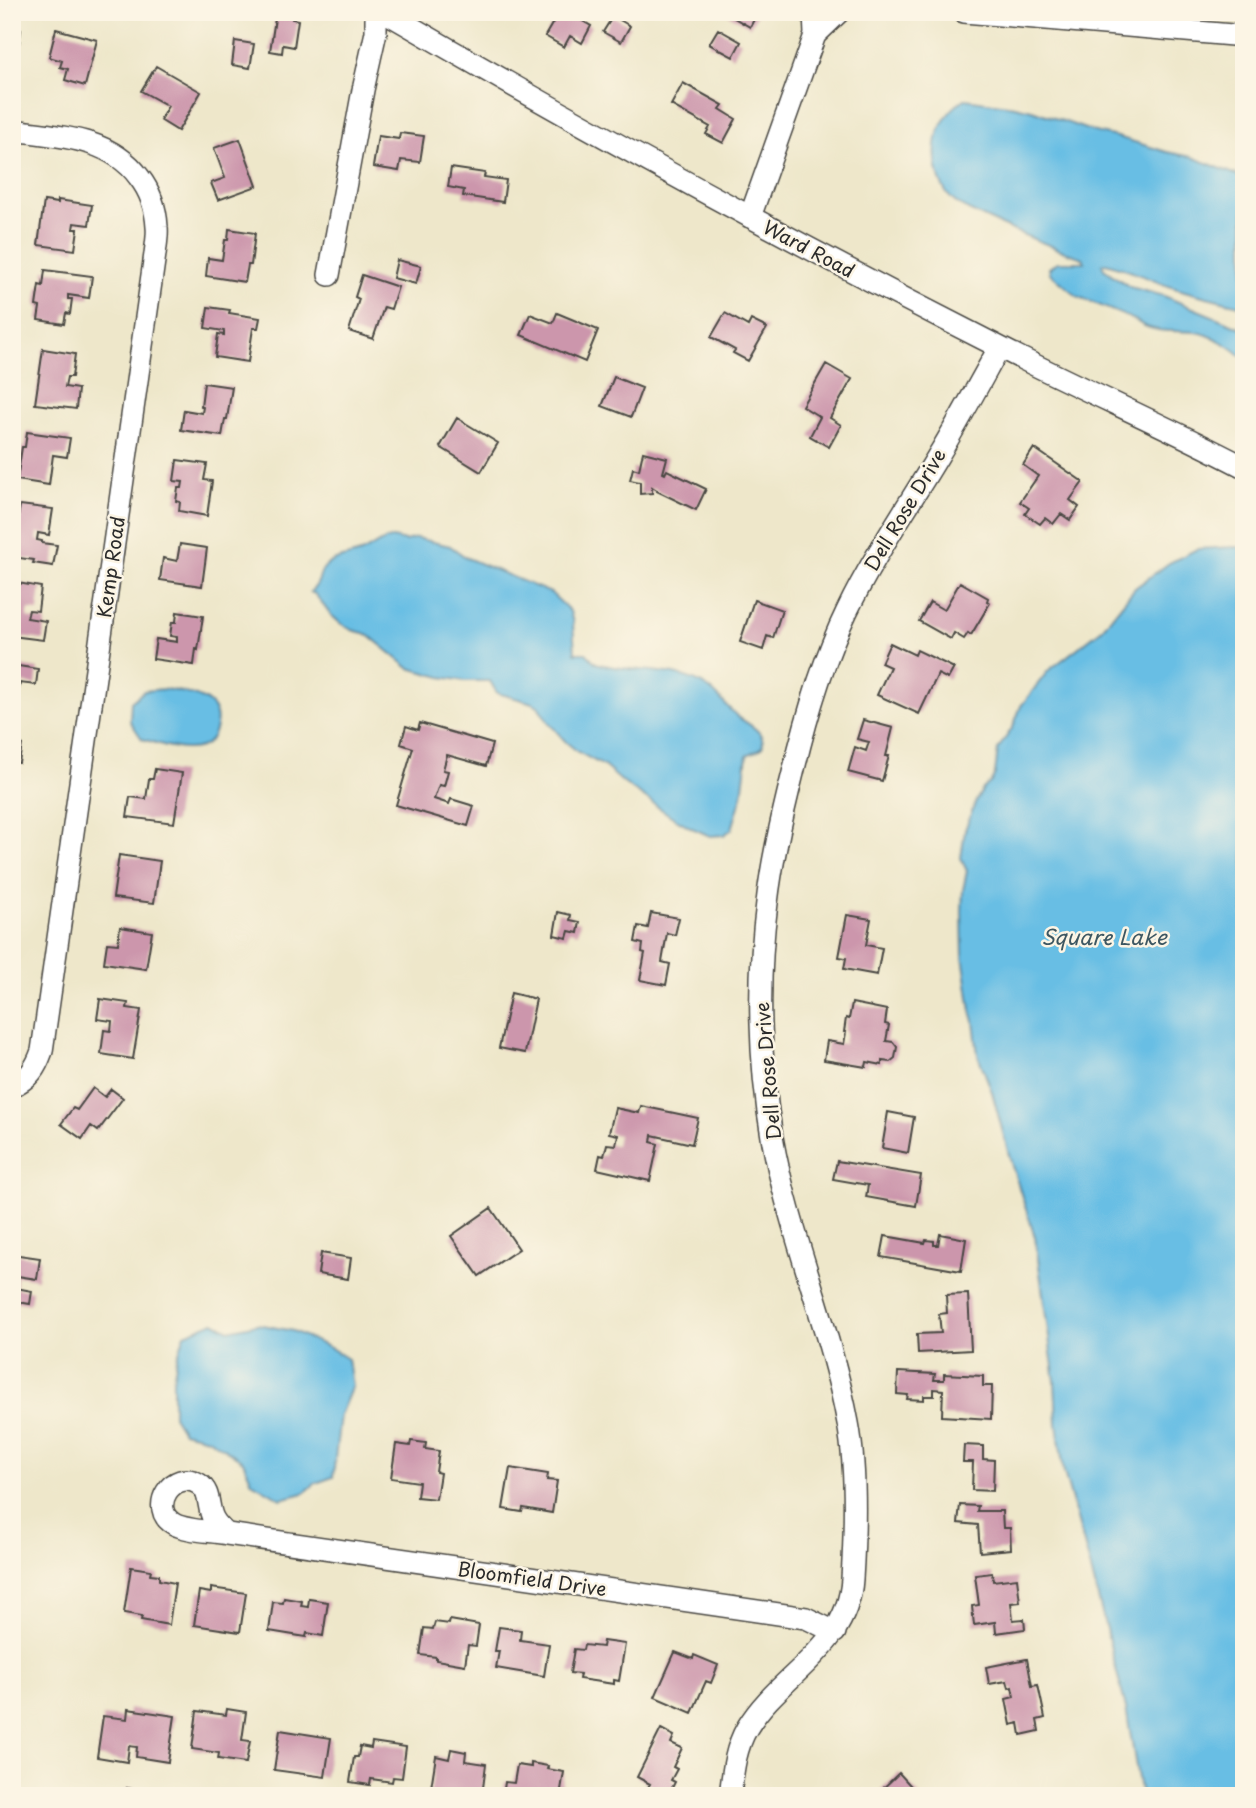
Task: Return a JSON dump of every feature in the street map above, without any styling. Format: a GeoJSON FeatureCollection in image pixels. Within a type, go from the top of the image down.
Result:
{"type":"FeatureCollection","features":[{"type":"Feature","properties":{"kind":"street"},"geometry":{"type":"LineString","coordinates":[[330,275],[376,32],[376,12]]}},
{"type":"Feature","properties":{"kind":"street","name":"Ward Road"},"geometry":{"type":"LineString","coordinates":[[385,12],[750,217],[999,348],[1244,467]]}},
{"type":"Feature","properties":{"kind":"street"},"geometry":{"type":"LineString","coordinates":[[750,217],[815,35],[814,12]]}},
{"type":"Feature","properties":{"kind":"street"},"geometry":{"type":"LineString","coordinates":[[815,35],[839,12]]}},
{"type":"Feature","properties":{"kind":"street"},"geometry":{"type":"LineString","coordinates":[[964,12],[1244,36]]}},
{"type":"Feature","properties":{"kind":"street","name":"Kemp Road"},"geometry":{"type":"LineString","coordinates":[[12,130],[75,139],[101,146],[118,155],[134,170],[147,188],[157,226],[150,295],[44,1039],[38,1063],[32,1073],[12,1086]]}},
{"type":"Feature","properties":{"kind":"street","name":"Dell Rose Drive"},"geometry":{"type":"LineString","coordinates":[[730,1796],[734,1762],[745,1731],[755,1716],[835,1632],[851,1592],[853,1529],[849,1427],[841,1390],[781,1184],[771,1134],[762,1026],[763,948],[767,902],[798,751],[833,642],[885,539],[938,456],[999,348]]}},
{"type":"Feature","properties":{"kind":"street","name":"Bloomfield Drive"},"geometry":{"type":"LineString","coordinates":[[227,1534],[806,1618],[835,1632]]}},
{"type":"Feature","properties":{"kind":"water"},"geometry":{"type":"Polygon","coordinates":[[[965,99],[1032,110],[1091,131],[1192,157],[1244,178],[1244,306],[1177,289],[1114,265],[1102,264],[1104,269],[1130,287],[1164,296],[1244,329],[1244,359],[1228,346],[1207,335],[1148,328],[1077,296],[1050,273],[1049,268],[1058,262],[1085,262],[1083,258],[1003,226],[964,208],[952,199],[945,191],[940,178],[936,164],[936,144],[945,118],[965,99]]]}},
{"type":"Feature","properties":{"kind":"water"},"geometry":{"type":"Polygon","coordinates":[[[392,538],[405,541],[416,538],[450,546],[467,558],[551,593],[570,611],[575,653],[586,653],[596,663],[681,676],[695,680],[711,690],[738,717],[760,733],[763,742],[762,748],[747,755],[742,796],[732,829],[724,835],[710,836],[671,816],[604,766],[578,752],[533,703],[497,693],[490,681],[465,681],[409,668],[367,634],[340,623],[315,594],[310,592],[322,571],[332,562],[361,553],[392,538]]]}},
{"type":"Feature","properties":{"kind":"water","name":"Square Lake"},"geometry":{"type":"Polygon","coordinates":[[[1244,548],[1244,1796],[1141,1796],[1126,1708],[1064,1472],[1057,1424],[1055,1381],[1035,1237],[992,1092],[978,1055],[963,956],[962,911],[967,871],[961,858],[965,830],[976,801],[995,774],[998,749],[1013,727],[1021,706],[1048,671],[1101,630],[1135,588],[1169,563],[1197,549],[1244,548]]]}},
{"type":"Feature","properties":{"kind":"water"},"geometry":{"type":"Polygon","coordinates":[[[165,689],[194,695],[215,710],[215,730],[206,744],[194,749],[179,748],[142,739],[130,721],[131,702],[144,691],[165,689]]]}},
{"type":"Feature","properties":{"kind":"water"},"geometry":{"type":"Polygon","coordinates":[[[214,1322],[229,1330],[257,1324],[293,1331],[348,1359],[352,1386],[340,1415],[333,1477],[316,1483],[304,1493],[281,1499],[252,1482],[243,1461],[208,1438],[183,1432],[173,1416],[173,1380],[177,1358],[185,1334],[214,1322]]]}},
{"type":"Feature","properties":{"kind":"building"},"geometry":{"type":"Polygon","coordinates":[[[276,12],[292,15],[292,19],[298,20],[294,47],[283,45],[282,53],[270,51],[276,12]]]}},
{"type":"Feature","properties":{"kind":"building"},"geometry":{"type":"Polygon","coordinates":[[[559,12],[567,12],[591,26],[582,43],[570,36],[564,47],[545,36],[559,12]]]}},
{"type":"Feature","properties":{"kind":"building"},"geometry":{"type":"Polygon","coordinates":[[[724,12],[758,12],[750,27],[724,12]]]}},
{"type":"Feature","properties":{"kind":"building"},"geometry":{"type":"Polygon","coordinates":[[[613,16],[630,26],[621,42],[603,32],[613,16]]]}},
{"type":"Feature","properties":{"kind":"building"},"geometry":{"type":"Polygon","coordinates":[[[12,29],[21,30],[18,51],[12,50],[12,29]]]}},
{"type":"Feature","properties":{"kind":"building"},"geometry":{"type":"Polygon","coordinates":[[[56,29],[97,40],[85,86],[65,80],[68,69],[60,67],[62,61],[49,57],[56,29]]]}},
{"type":"Feature","properties":{"kind":"building"},"geometry":{"type":"Polygon","coordinates":[[[718,29],[741,42],[733,57],[709,44],[718,29]]]}},
{"type":"Feature","properties":{"kind":"building"},"geometry":{"type":"Polygon","coordinates":[[[235,41],[254,44],[250,68],[232,65],[235,41]]]}},
{"type":"Feature","properties":{"kind":"building"},"geometry":{"type":"Polygon","coordinates":[[[156,66],[201,92],[178,131],[160,120],[168,106],[141,91],[156,66]]]}},
{"type":"Feature","properties":{"kind":"building"},"geometry":{"type":"Polygon","coordinates":[[[683,83],[723,105],[720,109],[736,119],[723,143],[706,134],[710,127],[671,105],[683,83]]]}},
{"type":"Feature","properties":{"kind":"building"},"geometry":{"type":"Polygon","coordinates":[[[400,133],[424,136],[420,162],[401,160],[399,171],[373,167],[378,136],[399,139],[400,133]]]}},
{"type":"Feature","properties":{"kind":"building"},"geometry":{"type":"Polygon","coordinates":[[[240,139],[257,186],[218,200],[211,183],[225,178],[214,148],[240,139]]]}},
{"type":"Feature","properties":{"kind":"building"},"geometry":{"type":"Polygon","coordinates":[[[451,168],[485,173],[484,177],[506,180],[503,202],[463,196],[464,190],[448,187],[451,168]]]}},
{"type":"Feature","properties":{"kind":"building"},"geometry":{"type":"Polygon","coordinates":[[[58,200],[92,205],[89,225],[74,223],[73,229],[78,229],[75,250],[38,245],[44,201],[58,203],[58,200]]]}},
{"type":"Feature","properties":{"kind":"building"},"geometry":{"type":"Polygon","coordinates":[[[229,229],[255,233],[251,265],[248,265],[245,282],[206,276],[208,258],[222,260],[229,229]]]}},
{"type":"Feature","properties":{"kind":"building"},"geometry":{"type":"Polygon","coordinates":[[[397,260],[421,266],[416,284],[393,278],[397,260]]]}},
{"type":"Feature","properties":{"kind":"building"},"geometry":{"type":"Polygon","coordinates":[[[45,270],[92,276],[89,298],[68,295],[68,299],[72,299],[70,314],[66,313],[64,324],[38,320],[40,307],[36,306],[39,285],[43,286],[45,270]]]}},
{"type":"Feature","properties":{"kind":"building"},"geometry":{"type":"Polygon","coordinates":[[[362,275],[398,287],[391,309],[384,307],[373,339],[349,331],[359,299],[355,297],[362,275]]]}},
{"type":"Feature","properties":{"kind":"building"},"geometry":{"type":"Polygon","coordinates":[[[208,307],[260,318],[258,328],[253,328],[248,362],[215,357],[218,334],[224,335],[224,331],[205,328],[208,307]]]}},
{"type":"Feature","properties":{"kind":"building"},"geometry":{"type":"Polygon","coordinates":[[[557,313],[598,330],[585,362],[521,335],[530,314],[553,323],[557,313]]]}},
{"type":"Feature","properties":{"kind":"building"},"geometry":{"type":"Polygon","coordinates":[[[725,313],[748,326],[751,320],[767,328],[748,361],[733,353],[735,350],[711,337],[725,313]]]}},
{"type":"Feature","properties":{"kind":"building"},"geometry":{"type":"Polygon","coordinates":[[[43,349],[75,354],[72,377],[67,377],[65,387],[78,389],[76,409],[35,404],[43,349]]]}},
{"type":"Feature","properties":{"kind":"building"},"geometry":{"type":"Polygon","coordinates":[[[826,364],[852,379],[830,418],[841,425],[829,447],[810,436],[820,417],[802,406],[826,364]]]}},
{"type":"Feature","properties":{"kind":"building"},"geometry":{"type":"Polygon","coordinates":[[[614,377],[642,388],[631,417],[602,406],[614,377]]]}},
{"type":"Feature","properties":{"kind":"building"},"geometry":{"type":"Polygon","coordinates":[[[204,383],[232,387],[222,436],[181,430],[184,410],[202,413],[204,383]]]}},
{"type":"Feature","properties":{"kind":"building"},"geometry":{"type":"Polygon","coordinates":[[[457,418],[498,443],[481,472],[440,447],[457,418]]]}},
{"type":"Feature","properties":{"kind":"building"},"geometry":{"type":"Polygon","coordinates":[[[27,432],[70,438],[67,457],[53,455],[49,485],[17,480],[27,432]]]}},
{"type":"Feature","properties":{"kind":"building"},"geometry":{"type":"Polygon","coordinates":[[[1034,448],[1083,482],[1070,500],[1079,507],[1070,520],[1061,514],[1053,524],[1045,518],[1040,524],[1025,514],[1029,508],[1020,502],[1038,476],[1023,465],[1034,448]]]}},
{"type":"Feature","properties":{"kind":"building"},"geometry":{"type":"Polygon","coordinates":[[[643,452],[667,458],[663,473],[667,470],[706,489],[696,510],[652,487],[652,493],[640,494],[640,482],[630,480],[633,468],[639,470],[643,452]]]}},
{"type":"Feature","properties":{"kind":"building"},"geometry":{"type":"Polygon","coordinates":[[[177,460],[207,464],[204,480],[212,481],[207,516],[179,511],[180,502],[176,501],[178,488],[182,488],[183,482],[174,481],[177,460]]]}},
{"type":"Feature","properties":{"kind":"building"},"geometry":{"type":"Polygon","coordinates":[[[20,505],[53,509],[49,535],[38,533],[37,540],[57,545],[53,566],[12,557],[12,537],[15,537],[20,505]]]}},
{"type":"Feature","properties":{"kind":"building"},"geometry":{"type":"Polygon","coordinates":[[[180,544],[207,548],[202,586],[160,580],[163,558],[177,561],[180,544]]]}},
{"type":"Feature","properties":{"kind":"building"},"geometry":{"type":"Polygon","coordinates":[[[12,582],[41,587],[38,611],[29,610],[27,618],[46,621],[43,640],[12,636],[12,582]]]}},
{"type":"Feature","properties":{"kind":"building"},"geometry":{"type":"Polygon","coordinates":[[[960,582],[988,598],[990,603],[971,635],[968,633],[964,639],[954,633],[951,639],[919,621],[930,602],[944,610],[960,582]]]}},
{"type":"Feature","properties":{"kind":"building"},"geometry":{"type":"Polygon","coordinates":[[[754,600],[782,610],[773,638],[767,636],[763,650],[740,642],[754,600]]]}},
{"type":"Feature","properties":{"kind":"building"},"geometry":{"type":"Polygon","coordinates":[[[177,612],[203,616],[194,665],[153,659],[156,639],[177,642],[177,637],[170,636],[177,612]]]}},
{"type":"Feature","properties":{"kind":"building"},"geometry":{"type":"Polygon","coordinates":[[[890,643],[915,655],[917,650],[954,668],[948,679],[938,674],[919,714],[877,695],[890,667],[881,663],[890,643]]]}},
{"type":"Feature","properties":{"kind":"building"},"geometry":{"type":"Polygon","coordinates":[[[12,665],[38,669],[36,685],[20,683],[15,714],[12,713],[12,665]]]}},
{"type":"Feature","properties":{"kind":"building"},"geometry":{"type":"Polygon","coordinates":[[[863,720],[893,728],[882,781],[848,772],[855,747],[866,751],[869,742],[857,739],[863,720]]]}},
{"type":"Feature","properties":{"kind":"building"},"geometry":{"type":"Polygon","coordinates":[[[420,723],[492,744],[486,766],[447,755],[443,770],[448,771],[444,786],[439,785],[434,799],[449,804],[451,799],[474,806],[468,826],[396,805],[413,748],[401,744],[406,726],[418,730],[420,723]]]}},
{"type":"Feature","properties":{"kind":"building"},"geometry":{"type":"Polygon","coordinates":[[[12,742],[22,744],[19,763],[12,762],[12,742]]]}},
{"type":"Feature","properties":{"kind":"building"},"geometry":{"type":"Polygon","coordinates":[[[155,769],[182,773],[174,823],[127,817],[130,797],[146,799],[149,779],[153,779],[155,769]]]}},
{"type":"Feature","properties":{"kind":"building"},"geometry":{"type":"Polygon","coordinates":[[[119,855],[160,861],[154,903],[113,898],[119,855]]]}},
{"type":"Feature","properties":{"kind":"building"},"geometry":{"type":"Polygon","coordinates":[[[558,912],[571,915],[570,920],[580,922],[578,933],[569,931],[567,938],[554,935],[558,912]]]}},
{"type":"Feature","properties":{"kind":"building"},"geometry":{"type":"Polygon","coordinates":[[[651,913],[679,918],[675,935],[667,933],[662,962],[670,964],[666,985],[640,980],[645,953],[642,952],[643,944],[635,942],[638,926],[648,928],[651,913]]]}},
{"type":"Feature","properties":{"kind":"building"},"geometry":{"type":"Polygon","coordinates":[[[847,915],[871,919],[866,945],[882,948],[877,975],[844,969],[846,958],[839,957],[847,915]]]}},
{"type":"Feature","properties":{"kind":"building"},"geometry":{"type":"Polygon","coordinates":[[[120,927],[152,932],[146,969],[104,963],[107,943],[118,944],[120,927]]]}},
{"type":"Feature","properties":{"kind":"building"},"geometry":{"type":"Polygon","coordinates":[[[511,993],[536,999],[525,1053],[499,1048],[511,993]]]}},
{"type":"Feature","properties":{"kind":"building"},"geometry":{"type":"Polygon","coordinates":[[[100,999],[128,1003],[127,1008],[141,1010],[133,1059],[101,1054],[104,1030],[111,1031],[112,1021],[97,1019],[100,999]]]}},
{"type":"Feature","properties":{"kind":"building"},"geometry":{"type":"Polygon","coordinates":[[[852,1003],[887,1010],[885,1024],[889,1025],[886,1041],[893,1042],[897,1047],[895,1058],[890,1062],[882,1061],[882,1065],[867,1062],[866,1067],[824,1060],[827,1041],[844,1044],[846,1018],[849,1019],[852,1003]]]}},
{"type":"Feature","properties":{"kind":"building"},"geometry":{"type":"Polygon","coordinates":[[[93,1088],[105,1097],[111,1089],[123,1098],[98,1131],[91,1126],[82,1139],[61,1124],[73,1108],[77,1110],[93,1088]]]}},
{"type":"Feature","properties":{"kind":"building"},"geometry":{"type":"Polygon","coordinates":[[[641,1106],[698,1118],[692,1144],[652,1135],[651,1142],[658,1144],[650,1181],[597,1169],[600,1155],[604,1156],[607,1144],[616,1145],[618,1135],[609,1133],[615,1108],[639,1113],[641,1106]]]}},
{"type":"Feature","properties":{"kind":"building"},"geometry":{"type":"Polygon","coordinates":[[[888,1112],[914,1117],[908,1153],[882,1148],[888,1112]]]}},
{"type":"Feature","properties":{"kind":"building"},"geometry":{"type":"Polygon","coordinates":[[[837,1161],[921,1175],[916,1206],[866,1197],[868,1185],[833,1179],[837,1161]]]}},
{"type":"Feature","properties":{"kind":"building"},"geometry":{"type":"Polygon","coordinates":[[[491,1208],[519,1249],[479,1276],[451,1236],[491,1208]]]}},
{"type":"Feature","properties":{"kind":"building"},"geometry":{"type":"Polygon","coordinates":[[[940,1234],[966,1239],[961,1271],[881,1257],[885,1236],[925,1243],[926,1240],[934,1241],[934,1245],[938,1245],[940,1234]]]}},
{"type":"Feature","properties":{"kind":"building"},"geometry":{"type":"Polygon","coordinates":[[[321,1253],[351,1258],[348,1279],[318,1274],[321,1253]]]}},
{"type":"Feature","properties":{"kind":"building"},"geometry":{"type":"Polygon","coordinates":[[[12,1254],[40,1258],[37,1279],[17,1276],[16,1288],[32,1291],[30,1304],[12,1301],[12,1254]]]}},
{"type":"Feature","properties":{"kind":"building"},"geometry":{"type":"Polygon","coordinates":[[[968,1294],[971,1350],[918,1353],[917,1334],[941,1333],[939,1314],[947,1313],[946,1295],[968,1294]]]}},
{"type":"Feature","properties":{"kind":"building"},"geometry":{"type":"Polygon","coordinates":[[[898,1372],[935,1374],[934,1380],[944,1380],[944,1374],[983,1376],[983,1386],[992,1386],[991,1419],[942,1416],[943,1390],[934,1389],[934,1396],[924,1396],[924,1400],[907,1399],[908,1395],[897,1394],[898,1372]]]}},
{"type":"Feature","properties":{"kind":"building"},"geometry":{"type":"Polygon","coordinates":[[[411,1441],[426,1443],[425,1449],[439,1451],[436,1472],[440,1473],[436,1499],[417,1497],[419,1482],[391,1478],[396,1444],[410,1446],[411,1441]]]}},
{"type":"Feature","properties":{"kind":"building"},"geometry":{"type":"Polygon","coordinates":[[[964,1445],[983,1446],[983,1459],[994,1460],[993,1491],[972,1490],[973,1462],[963,1462],[964,1445]]]}},
{"type":"Feature","properties":{"kind":"building"},"geometry":{"type":"Polygon","coordinates":[[[510,1468],[548,1474],[547,1480],[557,1481],[552,1513],[523,1508],[522,1512],[503,1509],[510,1468]]]}},
{"type":"Feature","properties":{"kind":"building"},"geometry":{"type":"Polygon","coordinates":[[[960,1505],[978,1506],[977,1511],[1002,1511],[1003,1528],[1010,1528],[1011,1549],[980,1552],[978,1525],[958,1523],[960,1505]]]}},
{"type":"Feature","properties":{"kind":"building"},"geometry":{"type":"Polygon","coordinates":[[[131,1567],[151,1570],[150,1574],[159,1575],[159,1580],[175,1583],[169,1625],[141,1620],[142,1616],[124,1613],[131,1567]]]}},
{"type":"Feature","properties":{"kind":"building"},"geometry":{"type":"Polygon","coordinates":[[[992,1573],[993,1581],[1017,1578],[1020,1602],[1011,1603],[1013,1620],[1024,1619],[1025,1629],[996,1633],[995,1622],[974,1625],[972,1606],[979,1605],[975,1575],[992,1573]]]}},
{"type":"Feature","properties":{"kind":"building"},"geometry":{"type":"Polygon","coordinates":[[[211,1588],[246,1593],[240,1632],[194,1625],[199,1591],[211,1593],[211,1588]]]}},
{"type":"Feature","properties":{"kind":"building"},"geometry":{"type":"Polygon","coordinates":[[[284,1598],[302,1601],[301,1606],[308,1607],[309,1599],[328,1602],[323,1636],[307,1633],[306,1637],[269,1631],[273,1602],[283,1603],[284,1598]]]}},
{"type":"Feature","properties":{"kind":"building"},"geometry":{"type":"Polygon","coordinates":[[[450,1620],[479,1625],[476,1646],[468,1645],[465,1665],[420,1655],[424,1628],[433,1629],[435,1622],[449,1624],[450,1620]]]}},
{"type":"Feature","properties":{"kind":"building"},"geometry":{"type":"Polygon","coordinates":[[[499,1627],[521,1630],[520,1640],[549,1644],[544,1676],[496,1668],[499,1651],[495,1651],[499,1627]]]}},
{"type":"Feature","properties":{"kind":"building"},"geometry":{"type":"Polygon","coordinates":[[[603,1641],[625,1644],[619,1681],[614,1680],[614,1684],[579,1679],[580,1674],[570,1673],[574,1649],[583,1650],[584,1645],[602,1647],[603,1641]]]}},
{"type":"Feature","properties":{"kind":"building"},"geometry":{"type":"Polygon","coordinates":[[[675,1652],[693,1659],[694,1655],[718,1665],[711,1683],[706,1681],[692,1713],[655,1697],[675,1652]]]}},
{"type":"Feature","properties":{"kind":"building"},"geometry":{"type":"Polygon","coordinates":[[[1027,1659],[1032,1686],[1038,1685],[1045,1718],[1037,1720],[1039,1731],[1021,1735],[1019,1723],[1011,1725],[1006,1699],[1014,1697],[1012,1687],[1009,1688],[1007,1681],[989,1684],[986,1667],[1027,1659]]]}},
{"type":"Feature","properties":{"kind":"building"},"geometry":{"type":"Polygon","coordinates":[[[128,1709],[175,1716],[168,1762],[136,1757],[137,1747],[129,1746],[127,1762],[97,1757],[103,1716],[127,1719],[128,1709]]]}},
{"type":"Feature","properties":{"kind":"building"},"geometry":{"type":"Polygon","coordinates":[[[227,1709],[246,1712],[242,1740],[250,1741],[246,1763],[218,1759],[219,1753],[192,1749],[197,1711],[226,1715],[227,1709]]]}},
{"type":"Feature","properties":{"kind":"building"},"geometry":{"type":"Polygon","coordinates":[[[661,1729],[674,1736],[671,1743],[682,1748],[673,1767],[677,1769],[671,1780],[675,1782],[668,1796],[661,1796],[647,1789],[650,1784],[637,1777],[661,1729]]]}},
{"type":"Feature","properties":{"kind":"building"},"geometry":{"type":"Polygon","coordinates":[[[280,1730],[331,1738],[325,1777],[274,1770],[280,1730]]]}},
{"type":"Feature","properties":{"kind":"building"},"geometry":{"type":"Polygon","coordinates":[[[372,1742],[406,1747],[402,1778],[393,1777],[392,1782],[371,1779],[370,1785],[350,1782],[354,1757],[358,1757],[360,1746],[371,1748],[372,1742]]]}},
{"type":"Feature","properties":{"kind":"building"},"geometry":{"type":"Polygon","coordinates":[[[451,1749],[466,1752],[465,1761],[486,1764],[482,1796],[430,1794],[436,1756],[449,1759],[451,1749]]]}},
{"type":"Feature","properties":{"kind":"building"},"geometry":{"type":"Polygon","coordinates":[[[531,1763],[564,1772],[560,1796],[503,1796],[505,1782],[514,1783],[517,1765],[531,1767],[531,1763]]]}},
{"type":"Feature","properties":{"kind":"building"},"geometry":{"type":"Polygon","coordinates":[[[899,1773],[920,1796],[875,1796],[899,1773]]]}},
{"type":"Feature","properties":{"kind":"building"},"geometry":{"type":"Polygon","coordinates":[[[127,1788],[154,1793],[153,1796],[126,1796],[127,1788]]]}}]}
